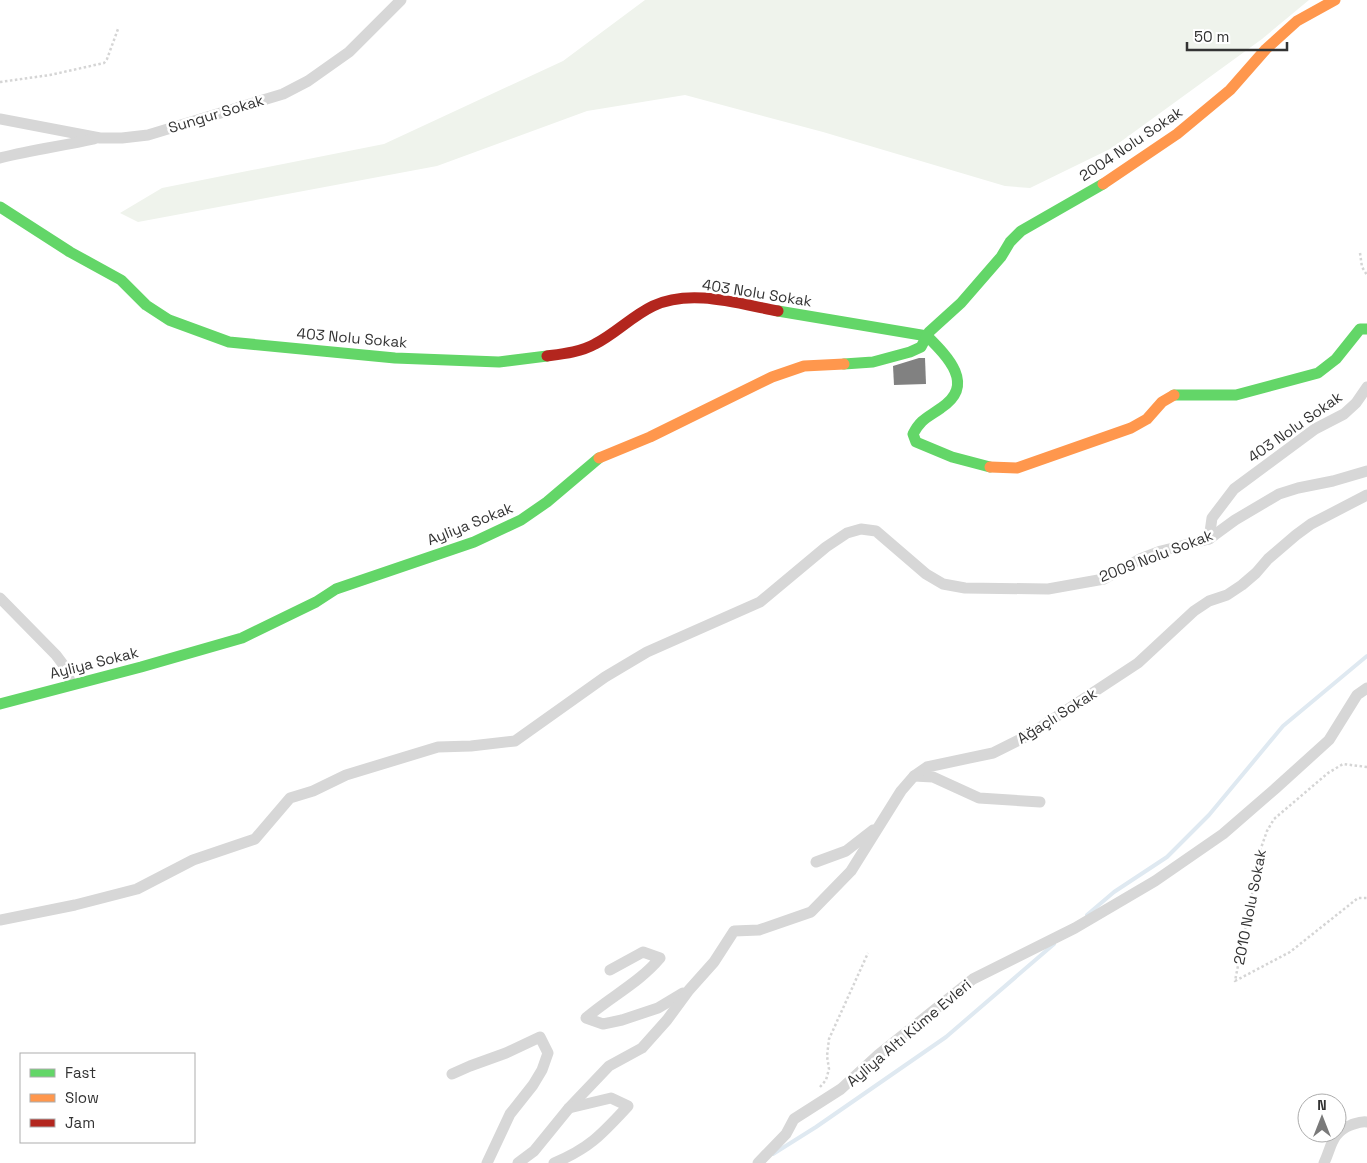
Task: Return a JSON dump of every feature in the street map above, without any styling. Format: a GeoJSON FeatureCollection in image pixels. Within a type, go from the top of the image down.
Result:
{"type":"FeatureCollection","features":[{"type":"Feature","properties":{"kind":"street","name":"Sungur Sokak"},"geometry":{"type":"LineString","coordinates":[[0,119],[100,138],[122,138],[148,134],[283,94],[308,81],[349,52],[401,0]]}},
{"type":"Feature","properties":{"kind":"street","name":"2004 Nolu Sokak"},"geometry":{"type":"LineString","coordinates":[[927,336],[961,303],[1021,231],[1115,177],[1177,134],[1230,90],[1266,49],[1297,21],[1335,0]]}},
{"type":"Feature","properties":{"kind":"street"},"geometry":{"type":"LineString","coordinates":[[0,158],[100,138]]}},
{"type":"Feature","properties":{"kind":"street","name":"403 Nolu Sokak"},"geometry":{"type":"LineString","coordinates":[[0,207],[70,252],[121,280],[146,305],[169,320],[229,342],[395,358],[499,362],[567,353],[594,345],[653,306],[676,299],[703,298],[927,336],[952,365],[959,379],[956,396],[946,405],[918,423],[913,434],[916,442],[990,468],[1006,470],[1017,468],[1131,428],[1147,418],[1162,402],[1176,394],[1236,395],[1318,372],[1330,365],[1350,344],[1360,329],[1367,329]]}},
{"type":"Feature","properties":{"kind":"street","name":"Ayliya Sokak"},"geometry":{"type":"LineString","coordinates":[[0,704],[242,638],[316,602],[336,589],[474,542],[521,520],[547,502],[600,457],[650,437],[772,377],[804,366],[873,362],[921,347],[927,336]]}},
{"type":"Feature","properties":{"kind":"street","name":"403 Nolu Sokak"},"geometry":{"type":"LineString","coordinates":[[1209,539],[1212,518],[1234,489],[1315,429],[1344,414],[1356,403],[1367,387]]}},
{"type":"Feature","properties":{"kind":"street","name":"2009 Nolu Sokak"},"geometry":{"type":"LineString","coordinates":[[0,920],[75,905],[137,889],[193,860],[255,839],[290,798],[312,791],[346,775],[438,747],[471,746],[515,741],[558,712],[605,676],[639,657],[760,602],[826,547],[847,533],[861,529],[876,531],[926,574],[943,584],[965,588],[1048,589],[1104,579],[1140,559],[1161,551],[1209,539],[1235,520],[1279,494],[1298,488],[1333,482],[1367,471]]}},
{"type":"Feature","properties":{"kind":"street","name":"Ağaçlı Sokak"},"geometry":{"type":"LineString","coordinates":[[689,990],[714,962],[734,932],[759,930],[811,912],[850,870],[901,791],[914,776],[927,767],[993,753],[1027,736],[1138,663],[1194,610],[1242,585],[1282,546],[1304,529],[1367,495]]}},
{"type":"Feature","properties":{"kind":"street"},"geometry":{"type":"LineString","coordinates":[[0,598],[56,655],[65,667],[71,684]]}},
{"type":"Feature","properties":{"kind":"street","name":"Ayliya Altı Küme Evleri"},"geometry":{"type":"LineString","coordinates":[[758,1163],[786,1134],[794,1119],[841,1089],[878,1055],[973,979],[1075,928],[1155,881],[1222,834],[1330,740],[1358,695],[1367,688]]}},
{"type":"Feature","properties":{"kind":"street"},"geometry":{"type":"LineString","coordinates":[[914,776],[932,777],[979,798],[1040,802]]}},
{"type":"Feature","properties":{"kind":"street"},"geometry":{"type":"LineString","coordinates":[[816,862],[846,851],[882,823]]}},
{"type":"Feature","properties":{"kind":"street"},"geometry":{"type":"LineString","coordinates":[[610,970],[643,952],[660,958],[633,985],[600,1005],[586,1018],[603,1024],[658,1008],[689,990]]}},
{"type":"Feature","properties":{"kind":"street"},"geometry":{"type":"LineString","coordinates":[[518,1163],[534,1151],[569,1108],[609,1066],[642,1048],[667,1020],[689,990]]}},
{"type":"Feature","properties":{"kind":"street"},"geometry":{"type":"LineString","coordinates":[[452,1074],[497,1057],[540,1037],[548,1053],[542,1070],[533,1085],[510,1114],[487,1163]]}},
{"type":"Feature","properties":{"kind":"street"},"geometry":{"type":"LineString","coordinates":[[554,1163],[572,1156],[588,1146],[628,1106],[611,1098],[569,1108]]}},
{"type":"Feature","properties":{"kind":"street"},"geometry":{"type":"LineString","coordinates":[[1324,1163],[1333,1139],[1338,1132],[1362,1121],[1367,1122]]}},
{"type":"Feature","properties":{"kind":"street"},"geometry":{"type":"LineString","coordinates":[[532,1163],[534,1151]]}},
{"type":"Feature","properties":{"kind":"path"},"geometry":{"type":"LineString","coordinates":[[0,82],[42,76],[104,63],[118,29]]}},
{"type":"Feature","properties":{"kind":"path"},"geometry":{"type":"LineString","coordinates":[[1360,253],[1362,267],[1367,275]]}},
{"type":"Feature","properties":{"kind":"path","name":"2010 Nolu Sokak"},"geometry":{"type":"LineString","coordinates":[[1367,767],[1344,764],[1328,773],[1274,819],[1261,848],[1235,981],[1290,952],[1358,898],[1367,898]]}},
{"type":"Feature","properties":{"kind":"path"},"geometry":{"type":"LineString","coordinates":[[816,1091],[826,1080],[829,1069],[827,1056],[829,1039],[868,953]]}},
{"type":"Feature","properties":{"kind":"shaded area"},"geometry":{"type":"Polygon","coordinates":[[[645,0],[1309,0],[1262,39],[1112,148],[1030,188],[1005,186],[823,132],[685,95],[587,111],[437,166],[138,222],[120,213],[162,188],[384,144],[563,61],[645,0]]]}},
{"type":"Feature","properties":{"kind":"building"},"geometry":{"type":"Polygon","coordinates":[[[925,358],[926,384],[894,385],[893,366],[925,358]]]}},
{"type":"Feature","properties":{"kind":"waterway"},"geometry":{"type":"LineString","coordinates":[[1087,915],[1114,892],[1167,857],[1209,815],[1283,726],[1367,656]]}},
{"type":"Feature","properties":{"kind":"waterway"},"geometry":{"type":"LineString","coordinates":[[773,1154],[816,1127],[946,1037],[1054,944]]}},
{"type":"Feature","properties":{"kind":"traffic: fast"},"geometry":{"type":"LineString","coordinates":[[844,364],[873,362],[921,347],[929,332],[961,303],[1021,231],[1103,184]]}},
{"type":"Feature","properties":{"kind":"traffic: fast"},"geometry":{"type":"LineString","coordinates":[[0,207],[70,252],[121,280],[146,305],[169,320],[229,342],[395,358],[499,362],[547,356]]}},
{"type":"Feature","properties":{"kind":"traffic: fast"},"geometry":{"type":"LineString","coordinates":[[778,311],[927,336],[950,362],[955,371],[957,390],[951,399],[919,425],[913,434],[916,442],[952,457],[990,467]]}},
{"type":"Feature","properties":{"kind":"traffic: fast"},"geometry":{"type":"LineString","coordinates":[[1174,395],[1236,395],[1318,373],[1336,359],[1360,329],[1367,329]]}},
{"type":"Feature","properties":{"kind":"traffic: fast"},"geometry":{"type":"LineString","coordinates":[[0,704],[242,638],[316,602],[336,589],[474,542],[521,520],[547,502],[599,458]]}},
{"type":"Feature","properties":{"kind":"traffic: slow"},"geometry":{"type":"LineString","coordinates":[[1103,184],[1177,134],[1230,90],[1266,49],[1297,21],[1335,0]]}},
{"type":"Feature","properties":{"kind":"traffic: slow"},"geometry":{"type":"LineString","coordinates":[[599,458],[650,437],[772,377],[804,366],[844,364]]}},
{"type":"Feature","properties":{"kind":"traffic: slow"},"geometry":{"type":"LineString","coordinates":[[990,467],[1017,468],[1131,428],[1147,419],[1162,402],[1174,395]]}},
{"type":"Feature","properties":{"kind":"traffic: jam"},"geometry":{"type":"LineString","coordinates":[[547,356],[590,347],[645,310],[668,301],[683,298],[715,299],[778,311]]}}]}
